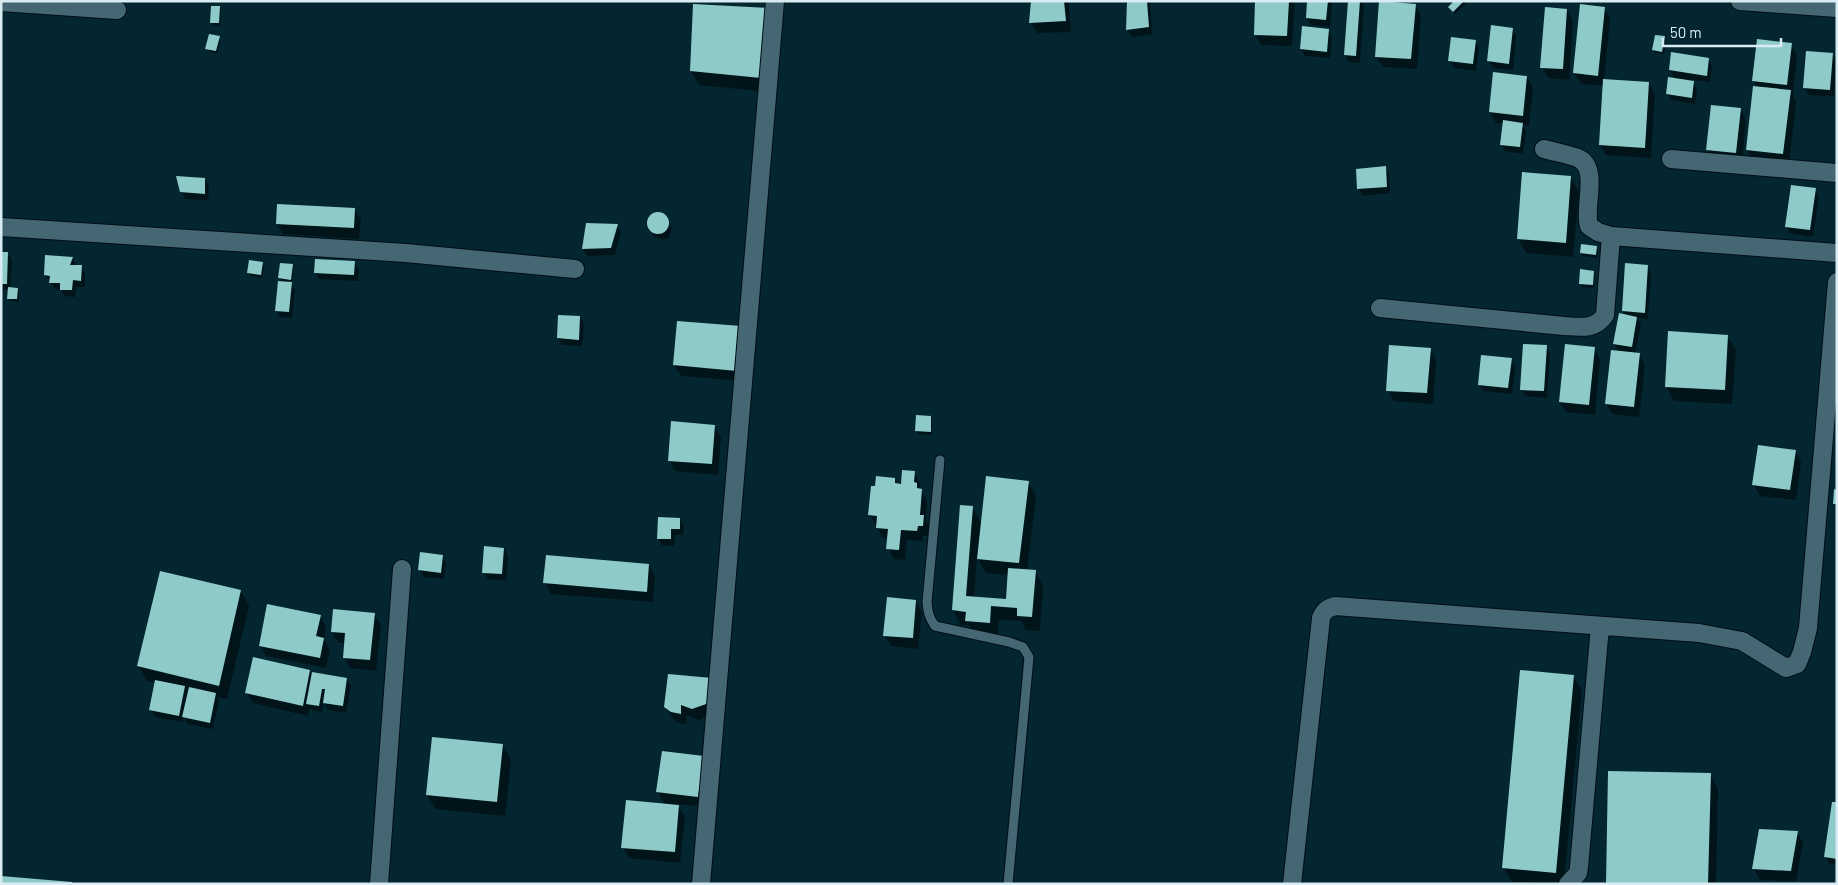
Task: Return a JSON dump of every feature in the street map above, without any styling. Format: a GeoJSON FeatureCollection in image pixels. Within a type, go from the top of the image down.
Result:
{"type":"FeatureCollection","features":[{"type":"Feature","properties":{"kind":"street"},"geometry":{"type":"LineString","coordinates":[[701,884],[775,1]]}},
{"type":"Feature","properties":{"kind":"street"},"geometry":{"type":"LineString","coordinates":[[1740,1],[1837,8]]}},
{"type":"Feature","properties":{"kind":"street"},"geometry":{"type":"LineString","coordinates":[[1,2],[117,10]]}},
{"type":"Feature","properties":{"kind":"street"},"geometry":{"type":"LineString","coordinates":[[1544,149],[1579,158],[1587,166],[1590,177],[1586,218],[1589,226],[1598,232],[1611,236],[1837,253]]}},
{"type":"Feature","properties":{"kind":"street"},"geometry":{"type":"LineString","coordinates":[[1670,159],[1837,173]]}},
{"type":"Feature","properties":{"kind":"street"},"geometry":{"type":"LineString","coordinates":[[1,227],[406,253],[575,269]]}},
{"type":"Feature","properties":{"kind":"street"},"geometry":{"type":"LineString","coordinates":[[1380,308],[1588,327],[1600,323],[1606,315],[1611,236]]}},
{"type":"Feature","properties":{"kind":"street"},"geometry":{"type":"LineString","coordinates":[[1292,884],[1321,618],[1324,612],[1336,606],[1699,633],[1742,641],[1786,668],[1797,664],[1808,628],[1837,282]]}},
{"type":"Feature","properties":{"kind":"street"},"geometry":{"type":"LineString","coordinates":[[378,884],[402,569]]}},
{"type":"Feature","properties":{"kind":"street"},"geometry":{"type":"LineString","coordinates":[[1568,884],[1578,873],[1579,867],[1600,626]]}},
{"type":"Feature","properties":{"kind":"lane"},"geometry":{"type":"LineString","coordinates":[[940,460],[928,602],[930,620],[935,626],[1009,642],[1023,647],[1029,657],[1008,884]]}},
{"type":"Feature","properties":{"kind":"building"},"geometry":{"type":"Polygon","coordinates":[[[1031,1],[1064,1],[1066,21],[1029,23],[1031,1]]]}},
{"type":"Feature","properties":{"kind":"building"},"geometry":{"type":"Polygon","coordinates":[[[1127,1],[1147,1],[1149,27],[1126,30],[1127,1]]]}},
{"type":"Feature","properties":{"kind":"building"},"geometry":{"type":"Polygon","coordinates":[[[1255,1],[1289,1],[1287,36],[1254,35],[1255,1]]]}},
{"type":"Feature","properties":{"kind":"building"},"geometry":{"type":"Polygon","coordinates":[[[1307,1],[1328,1],[1326,20],[1306,18],[1307,1]]]}},
{"type":"Feature","properties":{"kind":"building"},"geometry":{"type":"Polygon","coordinates":[[[1348,1],[1360,1],[1356,56],[1344,55],[1348,1]]]}},
{"type":"Feature","properties":{"kind":"building"},"geometry":{"type":"Polygon","coordinates":[[[1379,1],[1416,4],[1411,59],[1375,57],[1379,1]]]}},
{"type":"Feature","properties":{"kind":"building"},"geometry":{"type":"Polygon","coordinates":[[[1454,1],[1464,1],[1453,12],[1448,7],[1454,1]]]}},
{"type":"Feature","properties":{"kind":"building"},"geometry":{"type":"Polygon","coordinates":[[[693,4],[770,8],[761,78],[690,71],[693,4]]]}},
{"type":"Feature","properties":{"kind":"building"},"geometry":{"type":"Polygon","coordinates":[[[1580,4],[1605,7],[1598,76],[1573,73],[1580,4]]]}},
{"type":"Feature","properties":{"kind":"building"},"geometry":{"type":"Polygon","coordinates":[[[211,6],[220,6],[219,23],[210,23],[211,6]]]}},
{"type":"Feature","properties":{"kind":"building"},"geometry":{"type":"Polygon","coordinates":[[[1545,7],[1567,9],[1563,69],[1540,68],[1545,7]]]}},
{"type":"Feature","properties":{"kind":"building"},"geometry":{"type":"Polygon","coordinates":[[[1491,25],[1513,28],[1509,64],[1487,61],[1491,25]]]}},
{"type":"Feature","properties":{"kind":"building"},"geometry":{"type":"Polygon","coordinates":[[[1302,26],[1329,29],[1327,52],[1300,49],[1302,26]]]}},
{"type":"Feature","properties":{"kind":"building"},"geometry":{"type":"Polygon","coordinates":[[[209,34],[220,36],[216,51],[205,49],[209,34]]]}},
{"type":"Feature","properties":{"kind":"building"},"geometry":{"type":"Polygon","coordinates":[[[1655,35],[1665,36],[1662,52],[1652,50],[1655,35]]]}},
{"type":"Feature","properties":{"kind":"building"},"geometry":{"type":"Polygon","coordinates":[[[1451,37],[1476,40],[1473,64],[1448,61],[1451,37]]]}},
{"type":"Feature","properties":{"kind":"building"},"geometry":{"type":"Polygon","coordinates":[[[1757,39],[1792,43],[1787,85],[1752,81],[1757,39]]]}},
{"type":"Feature","properties":{"kind":"building"},"geometry":{"type":"Polygon","coordinates":[[[1806,51],[1833,53],[1830,90],[1803,88],[1806,51]]]}},
{"type":"Feature","properties":{"kind":"building"},"geometry":{"type":"Polygon","coordinates":[[[1671,52],[1709,58],[1707,76],[1669,70],[1671,52]]]}},
{"type":"Feature","properties":{"kind":"building"},"geometry":{"type":"Polygon","coordinates":[[[1493,72],[1527,76],[1523,116],[1489,112],[1493,72]]]}},
{"type":"Feature","properties":{"kind":"building"},"geometry":{"type":"Polygon","coordinates":[[[1668,77],[1694,81],[1692,98],[1666,94],[1668,77]]]}},
{"type":"Feature","properties":{"kind":"building"},"geometry":{"type":"Polygon","coordinates":[[[1603,79],[1649,82],[1645,148],[1599,145],[1603,79]]]}},
{"type":"Feature","properties":{"kind":"building"},"geometry":{"type":"Polygon","coordinates":[[[1753,86],[1791,90],[1783,154],[1746,150],[1753,86]]]}},
{"type":"Feature","properties":{"kind":"building"},"geometry":{"type":"Polygon","coordinates":[[[1711,105],[1741,108],[1736,153],[1706,150],[1711,105]]]}},
{"type":"Feature","properties":{"kind":"building"},"geometry":{"type":"Polygon","coordinates":[[[1503,120],[1523,123],[1520,147],[1500,145],[1503,120]]]}},
{"type":"Feature","properties":{"kind":"building"},"geometry":{"type":"Polygon","coordinates":[[[1386,166],[1387,187],[1357,189],[1356,169],[1386,166]]]}},
{"type":"Feature","properties":{"kind":"building"},"geometry":{"type":"Polygon","coordinates":[[[1522,172],[1571,176],[1566,243],[1517,239],[1522,172]]]}},
{"type":"Feature","properties":{"kind":"building"},"geometry":{"type":"Polygon","coordinates":[[[176,176],[205,178],[205,194],[180,192],[176,176]]]}},
{"type":"Feature","properties":{"kind":"building"},"geometry":{"type":"Polygon","coordinates":[[[1791,185],[1816,188],[1810,230],[1785,227],[1791,185]]]}},
{"type":"Feature","properties":{"kind":"building"},"geometry":{"type":"Polygon","coordinates":[[[277,204],[355,208],[354,228],[276,224],[277,204]]]}},
{"type":"Feature","properties":{"kind":"building"},"geometry":{"type":"Polygon","coordinates":[[[658,212],[666,215],[669,223],[666,231],[658,234],[650,231],[647,223],[650,215],[658,212]]]}},
{"type":"Feature","properties":{"kind":"building"},"geometry":{"type":"Polygon","coordinates":[[[586,223],[618,224],[611,248],[582,249],[586,223]]]}},
{"type":"Feature","properties":{"kind":"building"},"geometry":{"type":"Polygon","coordinates":[[[1581,244],[1597,246],[1596,255],[1580,253],[1581,244]]]}},
{"type":"Feature","properties":{"kind":"building"},"geometry":{"type":"Polygon","coordinates":[[[1,252],[8,252],[7,284],[1,284],[1,252]]]}},
{"type":"Feature","properties":{"kind":"building"},"geometry":{"type":"Polygon","coordinates":[[[45,255],[73,257],[70,265],[82,265],[81,281],[73,280],[72,290],[60,290],[60,283],[49,283],[50,276],[44,275],[45,255]]]}},
{"type":"Feature","properties":{"kind":"building"},"geometry":{"type":"Polygon","coordinates":[[[315,259],[355,261],[354,275],[314,273],[315,259]]]}},
{"type":"Feature","properties":{"kind":"building"},"geometry":{"type":"Polygon","coordinates":[[[249,260],[263,262],[261,275],[247,273],[249,260]]]}},
{"type":"Feature","properties":{"kind":"building"},"geometry":{"type":"Polygon","coordinates":[[[280,263],[293,264],[291,280],[278,278],[280,263]]]}},
{"type":"Feature","properties":{"kind":"building"},"geometry":{"type":"Polygon","coordinates":[[[1625,263],[1648,265],[1645,313],[1622,311],[1625,263]]]}},
{"type":"Feature","properties":{"kind":"building"},"geometry":{"type":"Polygon","coordinates":[[[1580,269],[1594,271],[1593,285],[1579,284],[1580,269]]]}},
{"type":"Feature","properties":{"kind":"building"},"geometry":{"type":"Polygon","coordinates":[[[278,281],[292,282],[289,312],[275,311],[278,281]]]}},
{"type":"Feature","properties":{"kind":"building"},"geometry":{"type":"Polygon","coordinates":[[[8,287],[18,288],[17,299],[7,299],[8,287]]]}},
{"type":"Feature","properties":{"kind":"building"},"geometry":{"type":"Polygon","coordinates":[[[1619,313],[1637,317],[1632,347],[1613,344],[1619,313]]]}},
{"type":"Feature","properties":{"kind":"building"},"geometry":{"type":"Polygon","coordinates":[[[558,315],[580,316],[579,340],[557,338],[558,315]]]}},
{"type":"Feature","properties":{"kind":"building"},"geometry":{"type":"Polygon","coordinates":[[[677,321],[741,326],[737,371],[673,365],[677,321]]]}},
{"type":"Feature","properties":{"kind":"building"},"geometry":{"type":"Polygon","coordinates":[[[1668,331],[1728,335],[1725,390],[1665,387],[1668,331]]]}},
{"type":"Feature","properties":{"kind":"building"},"geometry":{"type":"Polygon","coordinates":[[[1523,344],[1547,345],[1544,391],[1520,390],[1523,344]]]}},
{"type":"Feature","properties":{"kind":"building"},"geometry":{"type":"Polygon","coordinates":[[[1565,344],[1595,347],[1589,405],[1559,402],[1565,344]]]}},
{"type":"Feature","properties":{"kind":"building"},"geometry":{"type":"Polygon","coordinates":[[[1389,345],[1431,348],[1427,393],[1386,391],[1389,345]]]}},
{"type":"Feature","properties":{"kind":"building"},"geometry":{"type":"Polygon","coordinates":[[[1611,350],[1640,353],[1634,407],[1605,404],[1611,350]]]}},
{"type":"Feature","properties":{"kind":"building"},"geometry":{"type":"Polygon","coordinates":[[[1481,355],[1512,358],[1508,388],[1478,385],[1481,355]]]}},
{"type":"Feature","properties":{"kind":"building"},"geometry":{"type":"Polygon","coordinates":[[[916,415],[931,416],[931,432],[915,431],[916,415]]]}},
{"type":"Feature","properties":{"kind":"building"},"geometry":{"type":"Polygon","coordinates":[[[671,421],[715,425],[712,464],[668,461],[671,421]]]}},
{"type":"Feature","properties":{"kind":"building"},"geometry":{"type":"Polygon","coordinates":[[[1758,445],[1796,450],[1790,490],[1752,485],[1758,445]]]}},
{"type":"Feature","properties":{"kind":"building"},"geometry":{"type":"Polygon","coordinates":[[[902,470],[915,471],[914,482],[917,483],[917,488],[922,489],[920,515],[924,515],[923,526],[918,526],[917,531],[901,530],[899,550],[886,549],[888,529],[876,528],[877,516],[868,515],[871,486],[875,486],[876,476],[895,478],[895,483],[901,484],[902,470]]]}},
{"type":"Feature","properties":{"kind":"building"},"geometry":{"type":"Polygon","coordinates":[[[986,476],[1029,481],[1019,563],[977,559],[986,476]]]}},
{"type":"Feature","properties":{"kind":"building"},"geometry":{"type":"Polygon","coordinates":[[[1834,489],[1837,490],[1837,504],[1833,504],[1834,489]]]}},
{"type":"Feature","properties":{"kind":"building"},"geometry":{"type":"Polygon","coordinates":[[[960,505],[973,506],[966,596],[1006,599],[1008,568],[1036,570],[1032,617],[1017,616],[1017,608],[991,606],[990,623],[965,621],[966,612],[952,610],[960,505]]]}},
{"type":"Feature","properties":{"kind":"building"},"geometry":{"type":"Polygon","coordinates":[[[658,517],[680,518],[680,529],[671,529],[671,539],[657,539],[658,517]]]}},
{"type":"Feature","properties":{"kind":"building"},"geometry":{"type":"Polygon","coordinates":[[[484,546],[504,548],[502,574],[482,573],[484,546]]]}},
{"type":"Feature","properties":{"kind":"building"},"geometry":{"type":"Polygon","coordinates":[[[420,552],[443,555],[441,573],[418,570],[420,552]]]}},
{"type":"Feature","properties":{"kind":"building"},"geometry":{"type":"Polygon","coordinates":[[[546,555],[649,564],[647,592],[543,583],[546,555]]]}},
{"type":"Feature","properties":{"kind":"building"},"geometry":{"type":"Polygon","coordinates":[[[160,571],[241,590],[219,686],[137,666],[160,571]]]}},
{"type":"Feature","properties":{"kind":"building"},"geometry":{"type":"Polygon","coordinates":[[[887,597],[916,600],[913,638],[883,636],[887,597]]]}},
{"type":"Feature","properties":{"kind":"building"},"geometry":{"type":"Polygon","coordinates":[[[267,604],[321,615],[316,636],[324,638],[320,658],[259,646],[267,604]]]}},
{"type":"Feature","properties":{"kind":"building"},"geometry":{"type":"Polygon","coordinates":[[[333,609],[375,613],[370,660],[343,658],[345,633],[331,632],[333,609]]]}},
{"type":"Feature","properties":{"kind":"building"},"geometry":{"type":"Polygon","coordinates":[[[253,657],[310,670],[303,706],[245,693],[253,657]]]}},
{"type":"Feature","properties":{"kind":"building"},"geometry":{"type":"Polygon","coordinates":[[[1520,670],[1574,675],[1556,873],[1502,868],[1520,670]]]}},
{"type":"Feature","properties":{"kind":"building"},"geometry":{"type":"Polygon","coordinates":[[[312,672],[347,678],[343,706],[323,703],[325,689],[322,689],[319,706],[306,704],[312,672]]]}},
{"type":"Feature","properties":{"kind":"building"},"geometry":{"type":"Polygon","coordinates":[[[668,674],[712,678],[709,703],[692,709],[681,705],[681,714],[671,712],[664,707],[668,674]]]}},
{"type":"Feature","properties":{"kind":"building"},"geometry":{"type":"Polygon","coordinates":[[[155,680],[185,686],[179,716],[149,710],[155,680]]]}},
{"type":"Feature","properties":{"kind":"building"},"geometry":{"type":"Polygon","coordinates":[[[189,687],[216,693],[210,723],[182,717],[189,687]]]}},
{"type":"Feature","properties":{"kind":"building"},"geometry":{"type":"Polygon","coordinates":[[[432,737],[503,744],[497,802],[426,795],[432,737]]]}},
{"type":"Feature","properties":{"kind":"building"},"geometry":{"type":"Polygon","coordinates":[[[662,751],[704,756],[698,797],[656,792],[662,751]]]}},
{"type":"Feature","properties":{"kind":"building"},"geometry":{"type":"Polygon","coordinates":[[[1608,771],[1711,773],[1708,884],[1606,884],[1608,771]]]}},
{"type":"Feature","properties":{"kind":"building"},"geometry":{"type":"Polygon","coordinates":[[[626,800],[679,805],[675,852],[621,848],[626,800]]]}},
{"type":"Feature","properties":{"kind":"building"},"geometry":{"type":"Polygon","coordinates":[[[1832,802],[1837,802],[1837,859],[1824,857],[1832,802]]]}},
{"type":"Feature","properties":{"kind":"building"},"geometry":{"type":"Polygon","coordinates":[[[1759,829],[1798,831],[1791,871],[1752,869],[1759,829]]]}},
{"type":"Feature","properties":{"kind":"building"},"geometry":{"type":"Polygon","coordinates":[[[1,876],[72,882],[72,884],[1,884],[1,876]]]}}]}
